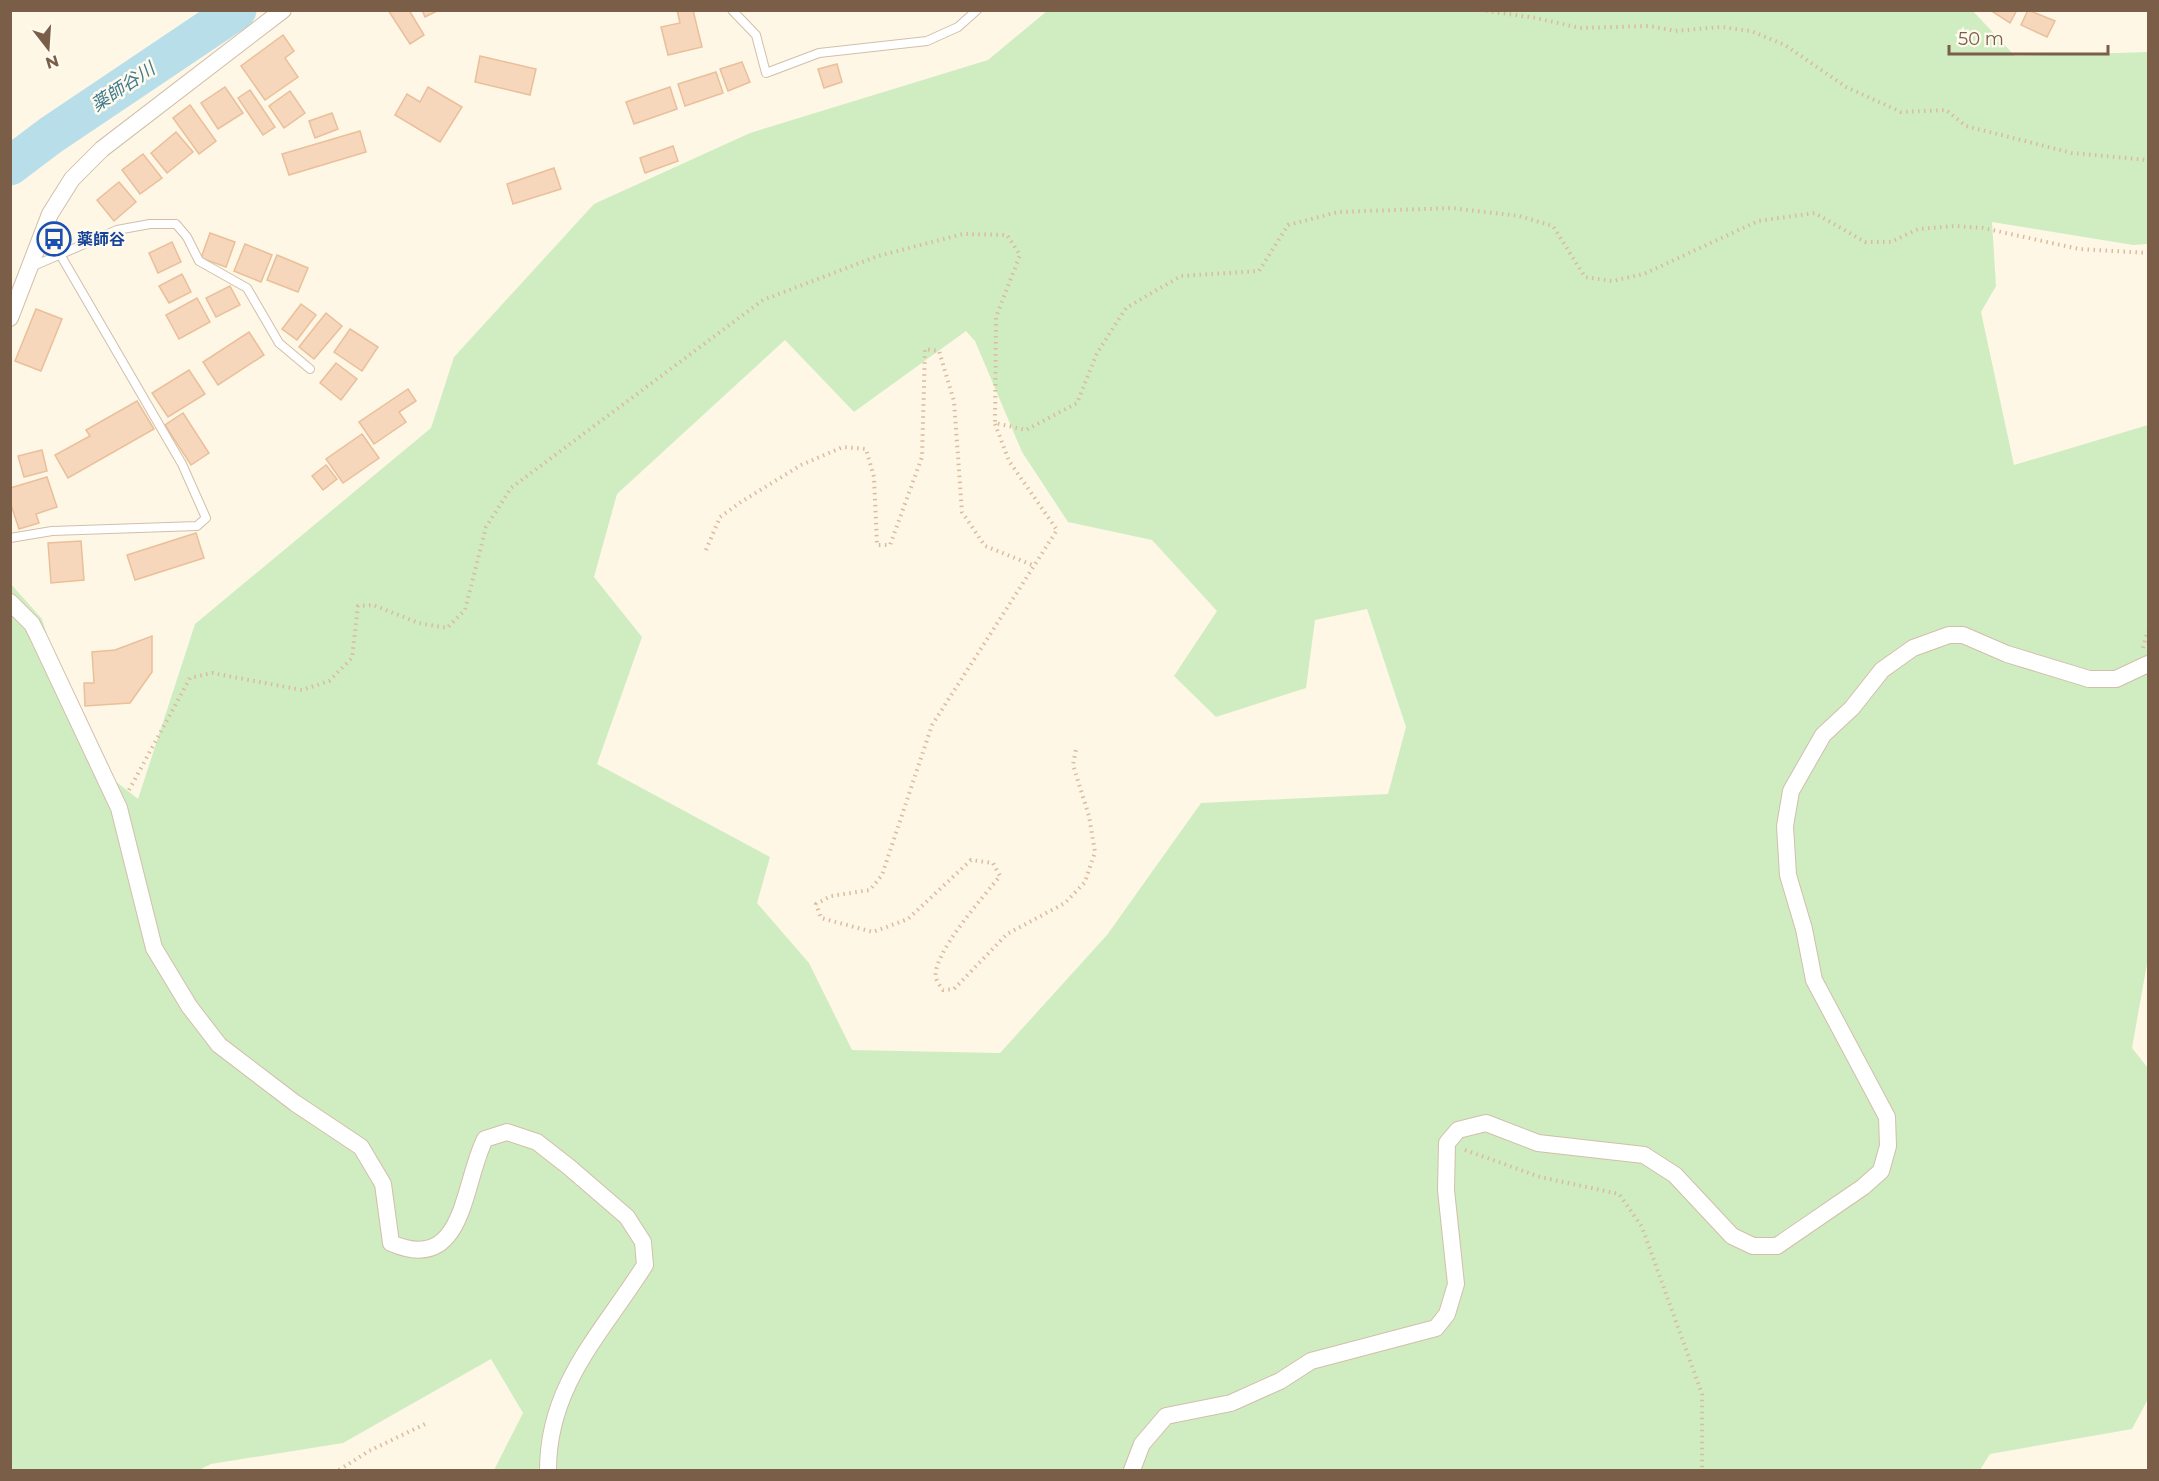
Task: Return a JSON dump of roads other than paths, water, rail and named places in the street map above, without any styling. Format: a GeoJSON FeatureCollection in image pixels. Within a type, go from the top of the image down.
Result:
{"type":"FeatureCollection","features":[{"type":"Feature","properties":{"kind":"street"},"geometry":{"type":"LineString","coordinates":[[10,318],[50,214],[72,179],[102,149],[283,10]]}},
{"type":"Feature","properties":{"kind":"street"},"geometry":{"type":"LineString","coordinates":[[10,602],[32,624],[119,808],[154,948],[189,1006],[219,1045],[295,1103],[361,1147],[383,1184],[391,1243],[410,1251],[428,1250],[447,1239],[458,1220],[475,1158],[485,1139],[507,1132],[537,1142],[627,1217],[643,1242],[645,1264],[566,1382],[554,1414],[548,1446],[548,1470]]}},
{"type":"Feature","properties":{"kind":"street"},"geometry":{"type":"LineString","coordinates":[[1132,1470],[1142,1444],[1166,1416],[1231,1403],[1280,1382],[1311,1361],[1436,1328],[1447,1314],[1456,1284],[1446,1190],[1448,1143],[1458,1130],[1486,1123],[1538,1143],[1644,1155],[1675,1175],[1732,1236],[1753,1246],[1777,1246],[1863,1187],[1881,1171],[1888,1146],[1887,1117],[1814,980],[1804,928],[1788,875],[1785,826],[1791,791],[1823,735],[1852,708],[1882,670],[1913,648],[1949,635],[1963,635],[2007,654],[2089,679],[2116,679],[2148,664]]}},
{"type":"Feature","properties":{"kind":"lane"},"geometry":{"type":"LineString","coordinates":[[732,10],[756,35],[766,73],[819,53],[927,41],[957,27],[977,10]]}},
{"type":"Feature","properties":{"kind":"lane"},"geometry":{"type":"LineString","coordinates":[[29,267],[61,256],[117,230],[150,224],[176,224],[188,237],[199,261],[247,288],[279,343],[310,369]]}},
{"type":"Feature","properties":{"kind":"lane"},"geometry":{"type":"LineString","coordinates":[[10,538],[52,531],[197,526],[206,518],[182,464],[61,256]]}},
{"type":"Feature","properties":{"kind":"waterway","name":"薬師谷川"},"geometry":{"type":"LineString","coordinates":[[10,166],[51,135],[237,10]]}},
{"type":"Feature","properties":{"kind":"place","name":"薬師谷"},"geometry":{"type":"Point","coordinates":[54,239]}}]}
